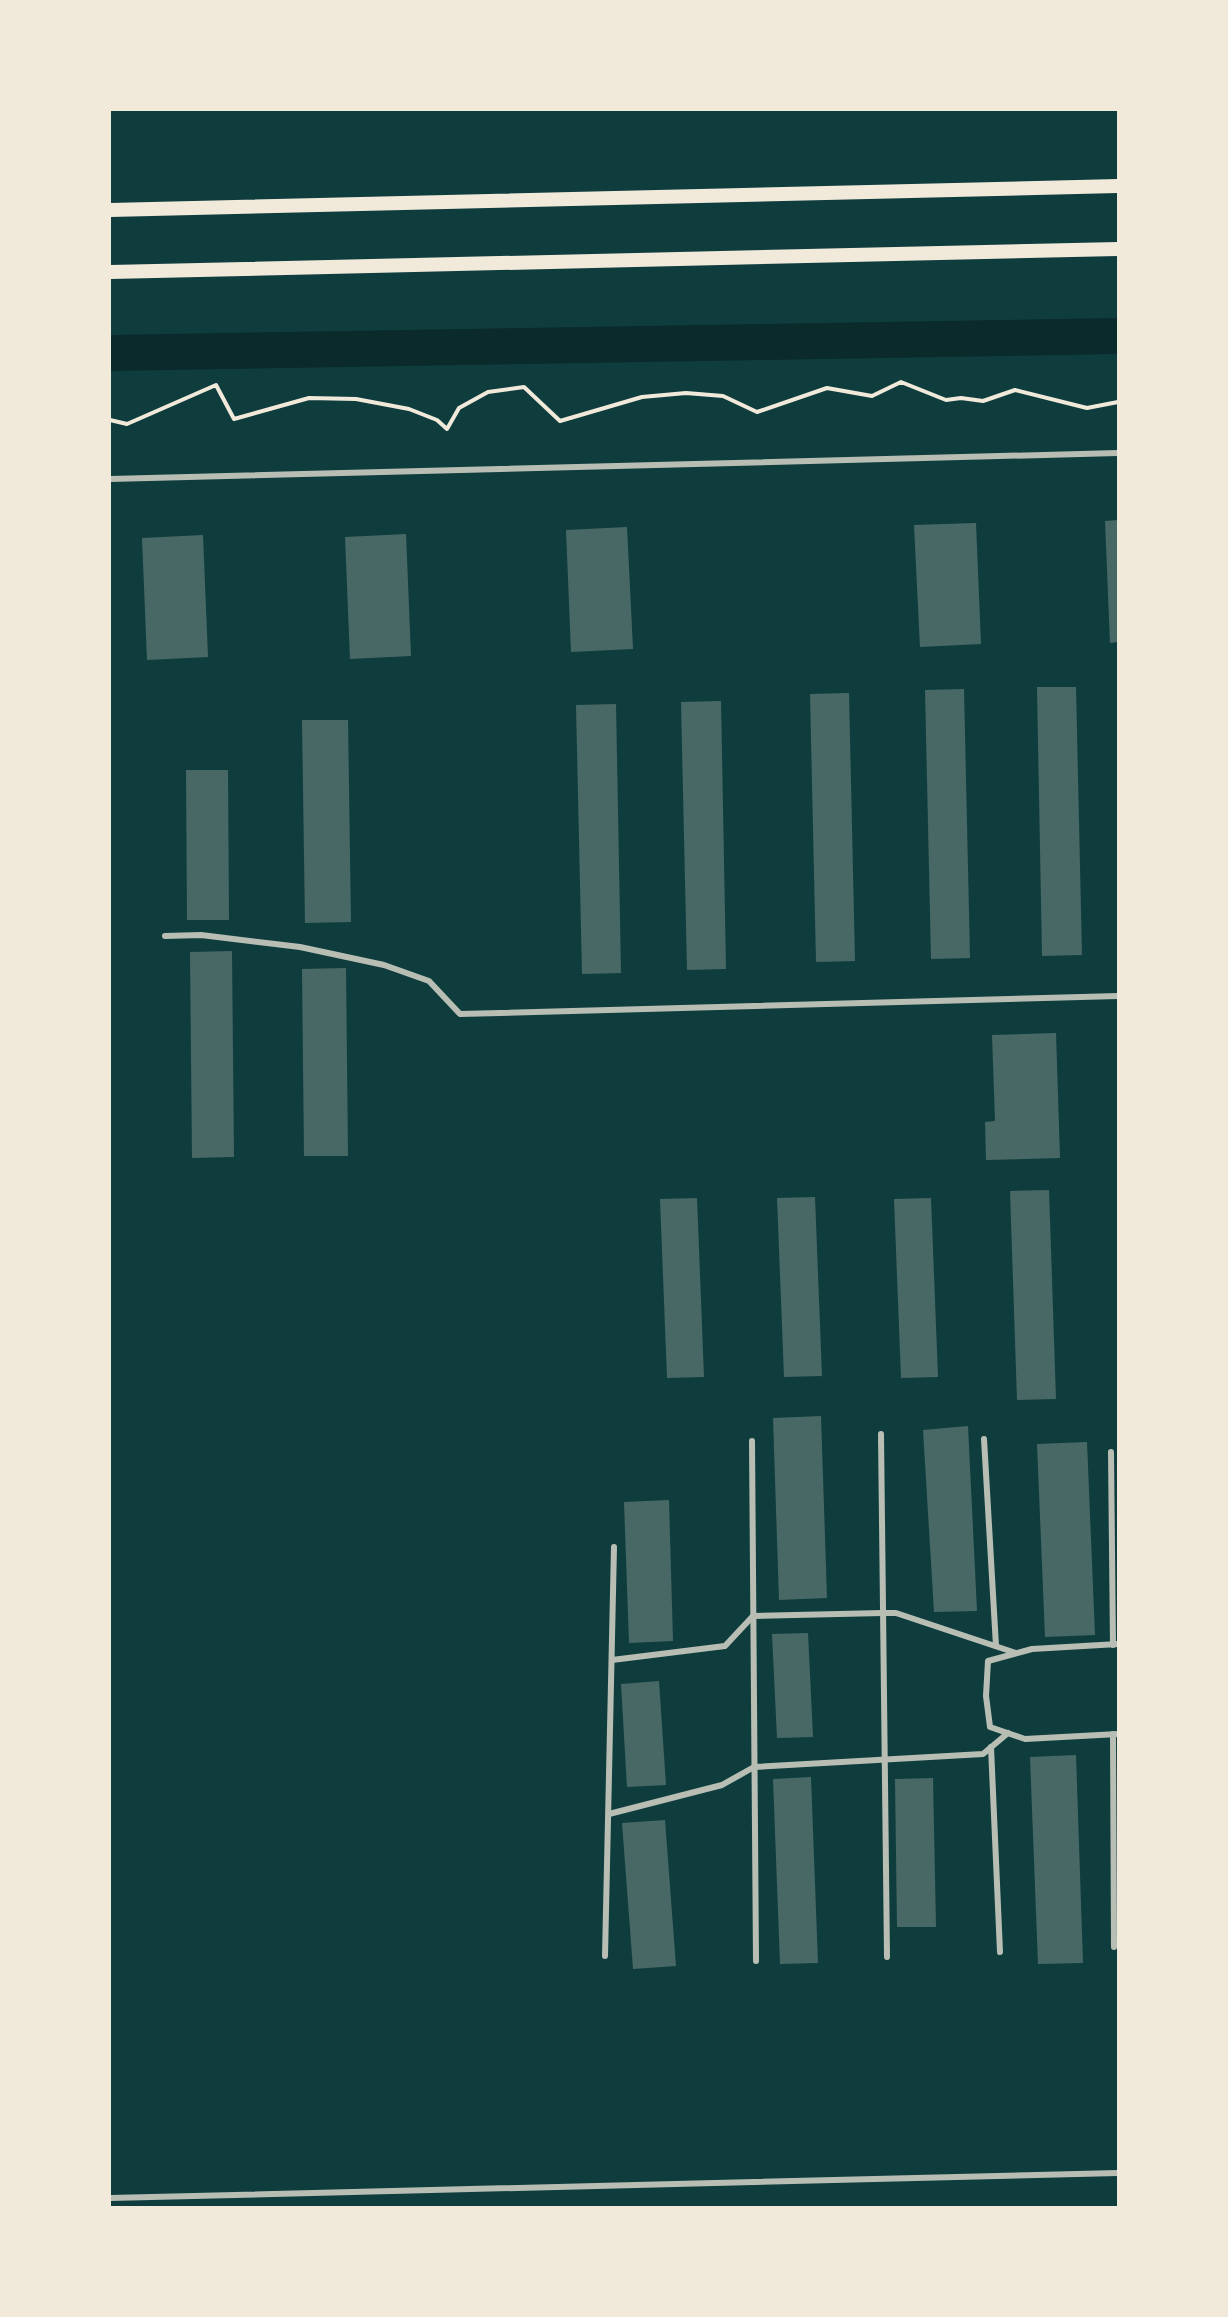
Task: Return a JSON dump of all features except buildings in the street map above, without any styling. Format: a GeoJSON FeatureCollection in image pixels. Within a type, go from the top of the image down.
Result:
{"type":"FeatureCollection","features":[{"type":"Feature","properties":{"kind":"main road"},"geometry":{"type":"LineString","coordinates":[[110,210],[1119,186]]}},
{"type":"Feature","properties":{"kind":"main road"},"geometry":{"type":"LineString","coordinates":[[110,272],[1119,249]]}},
{"type":"Feature","properties":{"kind":"street"},"geometry":{"type":"LineString","coordinates":[[110,479],[1119,453]]}},
{"type":"Feature","properties":{"kind":"street"},"geometry":{"type":"LineString","coordinates":[[165,936],[201,935],[300,947],[384,965],[429,981],[460,1014],[1119,996]]}},
{"type":"Feature","properties":{"kind":"street"},"geometry":{"type":"LineString","coordinates":[[881,1434],[887,1957]]}},
{"type":"Feature","properties":{"kind":"street"},"geometry":{"type":"LineString","coordinates":[[984,1439],[996,1647]]}},
{"type":"Feature","properties":{"kind":"street"},"geometry":{"type":"LineString","coordinates":[[752,1441],[756,1961]]}},
{"type":"Feature","properties":{"kind":"street"},"geometry":{"type":"LineString","coordinates":[[1111,1452],[1116,1644],[1032,1649],[988,1661],[986,1696],[990,1727],[1025,1739],[1116,1734],[1114,1947]]}},
{"type":"Feature","properties":{"kind":"street"},"geometry":{"type":"LineString","coordinates":[[605,1956],[614,1547]]}},
{"type":"Feature","properties":{"kind":"street"},"geometry":{"type":"LineString","coordinates":[[612,1660],[725,1646],[753,1616],[896,1612],[1016,1653]]}},
{"type":"Feature","properties":{"kind":"street"},"geometry":{"type":"LineString","coordinates":[[609,1814],[722,1785],[754,1767],[983,1754],[1008,1733]]}},
{"type":"Feature","properties":{"kind":"street"},"geometry":{"type":"LineString","coordinates":[[991,1747],[1000,1952]]}},
{"type":"Feature","properties":{"kind":"street"},"geometry":{"type":"LineString","coordinates":[[110,2198],[1119,2173]]}},
{"type":"Feature","properties":{"kind":"path"},"geometry":{"type":"LineString","coordinates":[[110,420],[126,424],[216,385],[234,418],[309,398],[356,399],[409,409],[437,420],[447,429],[459,408],[488,392],[524,387],[560,421],[642,397],[686,393],[723,396],[757,412],[827,388],[872,396],[901,382],[946,400],[962,398],[983,400],[1015,390],[1087,408],[1119,402]]}},
{"type":"Feature","properties":{"kind":"waterway"},"geometry":{"type":"LineString","coordinates":[[110,353],[1118,336]]}}]}
